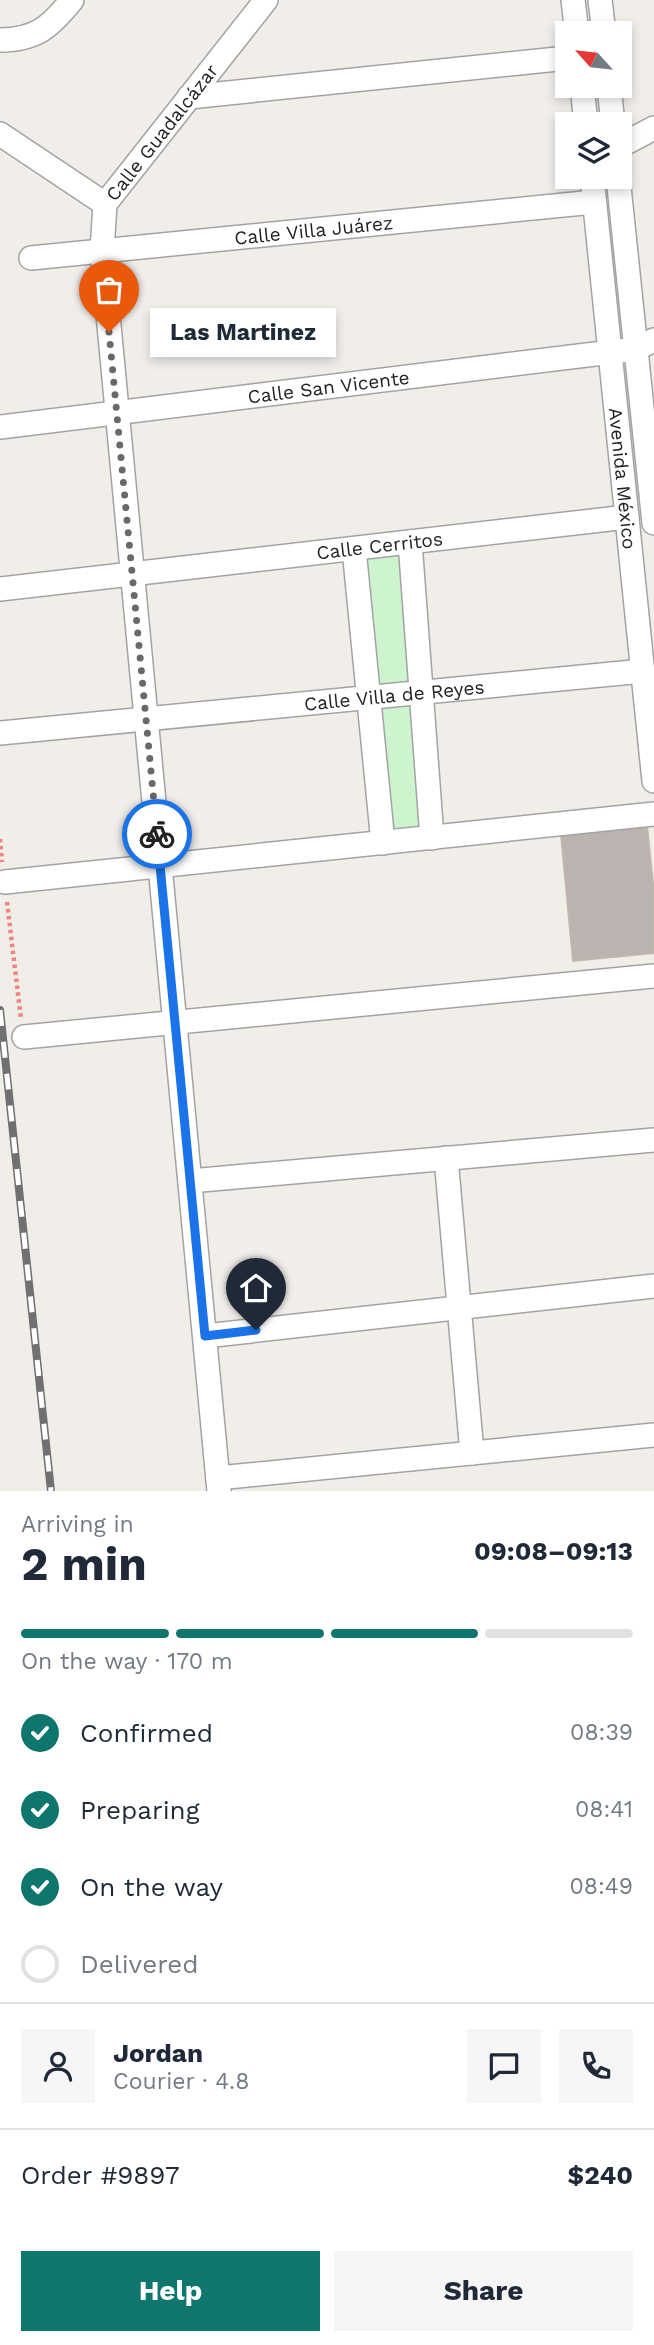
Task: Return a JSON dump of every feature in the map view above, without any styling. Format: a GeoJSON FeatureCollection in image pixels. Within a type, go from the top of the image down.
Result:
{"type":"FeatureCollection","features":[{"type":"Feature","properties":{"kind":"street"},"geometry":{"type":"LineString","coordinates":[[0,40],[32,35],[52,24],[72,0]]}},
{"type":"Feature","properties":{"kind":"street","name":"Calle Guadalcázar"},"geometry":{"type":"LineString","coordinates":[[219,1484],[102,251],[105,204],[266,0]]}},
{"type":"Feature","properties":{"kind":"street"},"geometry":{"type":"LineString","coordinates":[[573,0],[576,21]]}},
{"type":"Feature","properties":{"kind":"street"},"geometry":{"type":"LineString","coordinates":[[600,0],[603,21]]}},
{"type":"Feature","properties":{"kind":"street"},"geometry":{"type":"LineString","coordinates":[[189,97],[555,59]]}},
{"type":"Feature","properties":{"kind":"street"},"geometry":{"type":"LineString","coordinates":[[632,140],[654,128]]}},
{"type":"Feature","properties":{"kind":"street"},"geometry":{"type":"LineString","coordinates":[[0,134],[105,204]]}},
{"type":"Feature","properties":{"kind":"street","name":"Avenida México"},"geometry":{"type":"LineString","coordinates":[[593,189],[654,781]]}},
{"type":"Feature","properties":{"kind":"street","name":"Avenida México"},"geometry":{"type":"LineString","coordinates":[[620,189],[645,344],[654,523]]}},
{"type":"Feature","properties":{"kind":"street","name":"Calle Villa Juárez"},"geometry":{"type":"LineString","coordinates":[[30,258],[594,202]]}},
{"type":"Feature","properties":{"kind":"street","name":"Calle San Vicente"},"geometry":{"type":"LineString","coordinates":[[0,427],[610,352],[645,344]]}},
{"type":"Feature","properties":{"kind":"street","name":"Calle Cerritos"},"geometry":{"type":"LineString","coordinates":[[0,589],[627,517]]}},
{"type":"Feature","properties":{"kind":"street"},"geometry":{"type":"LineString","coordinates":[[410,542],[432,838]]}},
{"type":"Feature","properties":{"kind":"street"},"geometry":{"type":"LineString","coordinates":[[354,549],[383,843]]}},
{"type":"Feature","properties":{"kind":"street","name":"Calle Villa de Reyes"},"geometry":{"type":"LineString","coordinates":[[0,733],[643,671]]}},
{"type":"Feature","properties":{"kind":"street"},"geometry":{"type":"LineString","coordinates":[[5,882],[654,814]]}},
{"type":"Feature","properties":{"kind":"street"},"geometry":{"type":"LineString","coordinates":[[24,1037],[654,976]]}},
{"type":"Feature","properties":{"kind":"street"},"geometry":{"type":"LineString","coordinates":[[190,1181],[654,1140]]}},
{"type":"Feature","properties":{"kind":"street"},"geometry":{"type":"LineString","coordinates":[[446,1158],[472,1453]]}},
{"type":"Feature","properties":{"kind":"street"},"geometry":{"type":"LineString","coordinates":[[205,1336],[654,1286]]}},
{"type":"Feature","properties":{"kind":"street"},"geometry":{"type":"LineString","coordinates":[[219,1484],[472,1453],[654,1435]]}},
{"type":"Feature","properties":{"kind":"path"},"geometry":{"type":"LineString","coordinates":[[0,839],[24,1037]]}},
{"type":"Feature","properties":{"kind":"green space"},"geometry":{"type":"Polygon","coordinates":[[[405,549],[430,826],[384,831],[359,553],[405,549]]]}},
{"type":"Feature","properties":{"kind":"building"},"geometry":{"type":"Polygon","coordinates":[[[647,826],[654,893],[654,953],[573,961],[561,834],[647,826]]]}},
{"type":"Feature","properties":{"kind":"railway"},"geometry":{"type":"LineString","coordinates":[[0,1010],[51,1491]]}},
{"type":"Feature","properties":{"kind":"way so far"},"geometry":{"type":"LineString","coordinates":[[109,332],[157,834]]}},
{"type":"Feature","properties":{"kind":"place","name":"Las Martinez"},"geometry":{"type":"Point","coordinates":[109,332]}},
{"type":"Feature","properties":{"kind":"route"},"geometry":{"type":"LineString","coordinates":[[157,834],[205,1336],[256,1330]]}}]}
